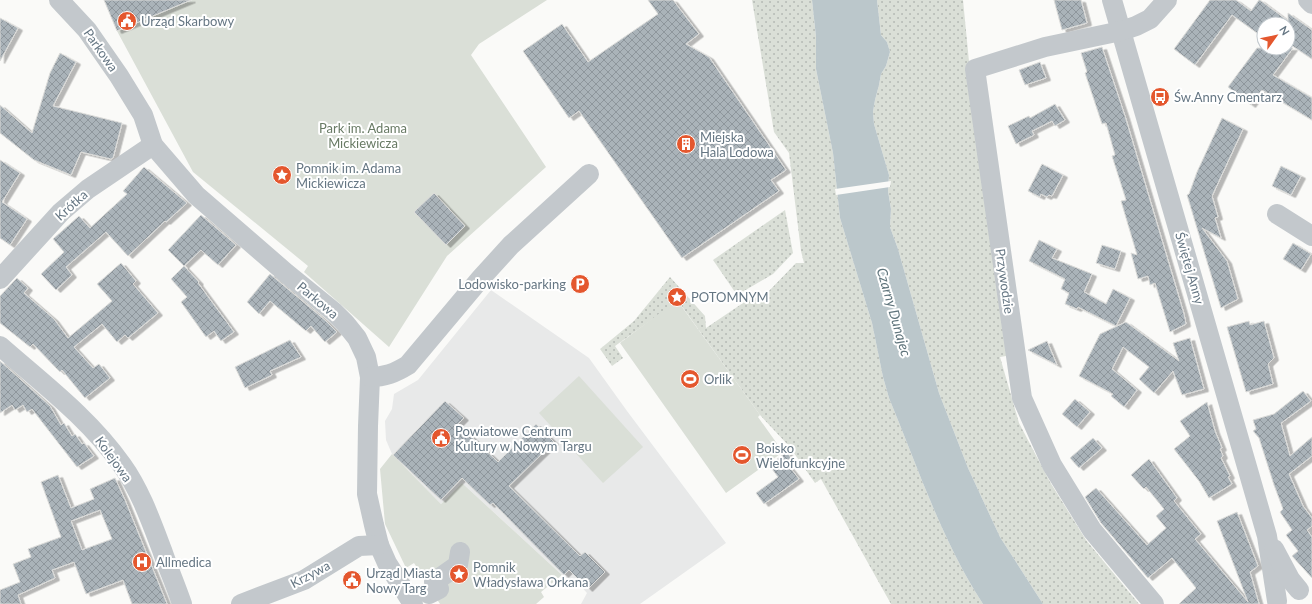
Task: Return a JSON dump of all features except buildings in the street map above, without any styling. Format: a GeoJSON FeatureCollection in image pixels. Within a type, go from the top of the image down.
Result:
{"type":"FeatureCollection","features":[{"type":"Feature","properties":{"kind":"street","name":"Parkowa"},"geometry":{"type":"LineString","coordinates":[[59,0],[87,30],[119,76],[143,115],[153,145],[196,195],[236,231],[346,324],[357,338],[366,357],[370,377],[367,494],[378,545],[387,563],[421,599]]}},
{"type":"Feature","properties":{"kind":"street","name":"Świętej Anny"},"geometry":{"type":"LineString","coordinates":[[1112,0],[1267,536],[1276,603]]}},
{"type":"Feature","properties":{"kind":"street"},"geometry":{"type":"LineString","coordinates":[[1121,31],[1150,19],[1167,0]]}},
{"type":"Feature","properties":{"kind":"street"},"geometry":{"type":"LineString","coordinates":[[1308,0],[1312,4]]}},
{"type":"Feature","properties":{"kind":"street","name":"Przywodzie"},"geometry":{"type":"LineString","coordinates":[[1121,31],[1045,47],[976,69],[1022,398],[1052,465],[1092,530],[1154,604]]}},
{"type":"Feature","properties":{"kind":"street","name":"Krótka"},"geometry":{"type":"LineString","coordinates":[[0,280],[61,212],[88,189],[153,145]]}},
{"type":"Feature","properties":{"kind":"street"},"geometry":{"type":"LineString","coordinates":[[370,377],[382,377],[395,373],[408,366],[484,274],[511,245],[589,174]]}},
{"type":"Feature","properties":{"kind":"street"},"geometry":{"type":"LineString","coordinates":[[1277,214],[1312,236]]}},
{"type":"Feature","properties":{"kind":"street","name":"Kolejowa"},"geometry":{"type":"LineString","coordinates":[[0,346],[84,420],[122,465],[139,495],[152,524],[182,604]]}},
{"type":"Feature","properties":{"kind":"street","name":"Świętej Anny"},"geometry":{"type":"LineString","coordinates":[[1267,536],[1284,568],[1305,594]]}},
{"type":"Feature","properties":{"kind":"street","name":"Krzywa"},"geometry":{"type":"LineString","coordinates":[[241,604],[304,580],[359,546],[378,545]]}},
{"type":"Feature","properties":{"kind":"street"},"geometry":{"type":"LineString","coordinates":[[421,599],[439,589],[434,582],[458,565],[460,552]]}},
{"type":"Feature","properties":{"kind":"street"},"geometry":{"type":"LineString","coordinates":[[1276,603],[1286,592],[1305,594]]}},
{"type":"Feature","properties":{"kind":"shaded area"},"geometry":{"type":"Polygon","coordinates":[[[491,290],[589,358],[726,543],[640,604],[581,604],[587,593],[576,581],[575,583],[562,575],[462,483],[441,504],[392,454],[386,440],[385,421],[392,409],[394,394],[418,380],[491,290]]]}},
{"type":"Feature","properties":{"kind":"green space","name":"Park im. Adama Mickiewicza"},"geometry":{"type":"Polygon","coordinates":[[[192,0],[547,0],[479,44],[471,55],[546,167],[447,256],[389,347],[304,272],[308,266],[193,172],[117,31],[192,0]]]}},
{"type":"Feature","properties":{"kind":"green space"},"geometry":{"type":"Polygon","coordinates":[[[752,0],[812,0],[816,37],[816,69],[833,153],[840,218],[872,323],[883,377],[889,398],[943,530],[968,580],[983,604],[891,604],[821,479],[815,483],[789,446],[760,415],[678,301],[615,346],[623,358],[612,366],[600,349],[634,321],[670,277],[705,316],[706,328],[743,303],[768,292],[796,263],[804,263],[801,251],[789,153],[774,132],[752,0]]]}},
{"type":"Feature","properties":{"kind":"green space"},"geometry":{"type":"Polygon","coordinates":[[[877,0],[963,0],[971,82],[1012,355],[1000,357],[1019,423],[1050,482],[1086,540],[1139,604],[1043,604],[1000,537],[968,468],[939,393],[898,249],[890,227],[891,209],[888,191],[889,175],[874,124],[873,112],[881,74],[886,66],[890,52],[887,42],[881,35],[877,0]]]}},
{"type":"Feature","properties":{"kind":"green space"},"geometry":{"type":"Polygon","coordinates":[[[785,210],[793,253],[773,274],[737,295],[713,260],[785,210]]]}},
{"type":"Feature","properties":{"kind":"green space","name":"Orlik"},"geometry":{"type":"Polygon","coordinates":[[[677,300],[760,415],[758,417],[783,452],[726,493],[620,343],[677,300]]]}},
{"type":"Feature","properties":{"kind":"green space"},"geometry":{"type":"Polygon","coordinates":[[[579,376],[643,447],[603,483],[539,413],[579,376]]]}},
{"type":"Feature","properties":{"kind":"green space"},"geometry":{"type":"Polygon","coordinates":[[[392,454],[441,504],[462,483],[562,575],[541,592],[544,597],[536,604],[440,604],[414,563],[406,568],[385,524],[380,469],[392,454]]]}},
{"type":"Feature","properties":{"kind":"water","name":"Czarny Dunajec"},"geometry":{"type":"Polygon","coordinates":[[[812,0],[877,0],[881,35],[887,42],[890,52],[886,66],[881,74],[873,112],[874,124],[889,175],[888,191],[891,209],[890,227],[898,249],[939,393],[968,468],[1000,537],[1043,604],[983,604],[968,580],[943,530],[889,398],[883,377],[872,323],[840,218],[833,153],[816,69],[816,37],[812,0]]]}},
{"type":"Feature","properties":{"kind":"pier"},"geometry":{"type":"Polygon","coordinates":[[[891,181],[890,187],[836,195],[835,189],[891,181]]]}},
{"type":"Feature","properties":{"kind":"place","name":"Urząd Skarbowy"},"geometry":{"type":"Point","coordinates":[127,21]}},
{"type":"Feature","properties":{"kind":"place","name":"Św.Anny Cmentarz"},"geometry":{"type":"Point","coordinates":[1160,97]}},
{"type":"Feature","properties":{"kind":"place","name":"Miejska Hala Lodowa"},"geometry":{"type":"Point","coordinates":[686,144]}},
{"type":"Feature","properties":{"kind":"place","name":"Pomnik im. Adama Mickiewicza"},"geometry":{"type":"Point","coordinates":[282,175]}},
{"type":"Feature","properties":{"kind":"place","name":"Lodowisko-parking"},"geometry":{"type":"Point","coordinates":[580,284]}},
{"type":"Feature","properties":{"kind":"place","name":"POTOMNYM"},"geometry":{"type":"Point","coordinates":[677,297]}},
{"type":"Feature","properties":{"kind":"place","name":"Orlik"},"geometry":{"type":"Point","coordinates":[690,379]}},
{"type":"Feature","properties":{"kind":"place","name":"Powiatowe Centrum Kultury w Nowym Targu"},"geometry":{"type":"Point","coordinates":[441,438]}},
{"type":"Feature","properties":{"kind":"place","name":"Boisko Wielofunkcyjne"},"geometry":{"type":"Point","coordinates":[742,455]}},
{"type":"Feature","properties":{"kind":"place","name":"Allmedica"},"geometry":{"type":"Point","coordinates":[142,562]}},
{"type":"Feature","properties":{"kind":"place","name":"Pomnik Władysława Orkana"},"geometry":{"type":"Point","coordinates":[459,574]}},
{"type":"Feature","properties":{"kind":"place","name":"Urząd Miasta Nowy Targ"},"geometry":{"type":"Point","coordinates":[352,580]}}]}
